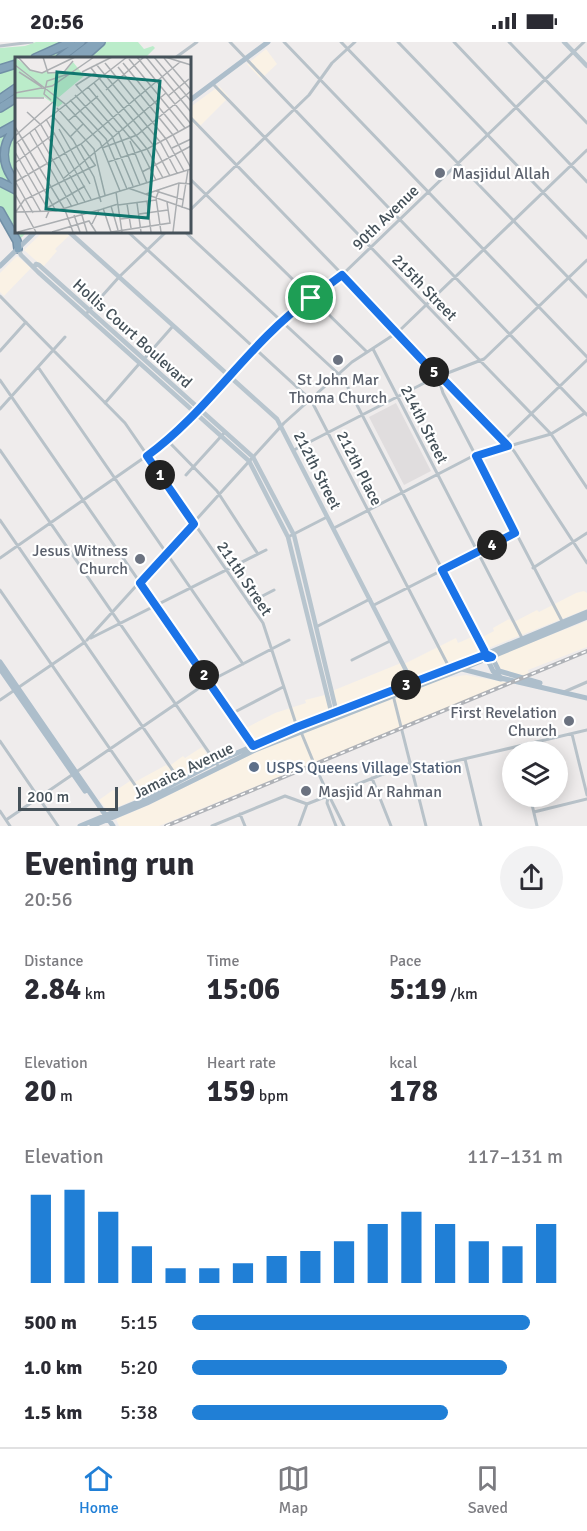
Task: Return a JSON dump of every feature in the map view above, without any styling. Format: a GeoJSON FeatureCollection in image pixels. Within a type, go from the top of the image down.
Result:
{"type":"FeatureCollection","features":[{"type":"Feature","properties":{"kind":"highway"},"geometry":{"type":"LineString","coordinates":[[37,57],[70,42]]}},
{"type":"Feature","properties":{"kind":"highway"},"geometry":{"type":"LineString","coordinates":[[61,57],[81,42]]}},
{"type":"Feature","properties":{"kind":"highway"},"geometry":{"type":"LineString","coordinates":[[74,57],[94,42]]}},
{"type":"Feature","properties":{"kind":"highway"},"geometry":{"type":"LineString","coordinates":[[84,57],[101,42]]}},
{"type":"Feature","properties":{"kind":"highway"},"geometry":{"type":"LineString","coordinates":[[0,69],[15,64]]}},
{"type":"Feature","properties":{"kind":"highway"},"geometry":{"type":"LineString","coordinates":[[0,99],[15,89]]}},
{"type":"Feature","properties":{"kind":"highway"},"geometry":{"type":"LineString","coordinates":[[0,108],[15,99]]}},
{"type":"Feature","properties":{"kind":"highway"},"geometry":{"type":"LineString","coordinates":[[0,133],[15,126]]}},
{"type":"Feature","properties":{"kind":"highway"},"geometry":{"type":"LineString","coordinates":[[15,127],[7,139],[4,155],[6,167],[15,181]]}},
{"type":"Feature","properties":{"kind":"highway"},"geometry":{"type":"LineString","coordinates":[[0,169],[15,182]]}},
{"type":"Feature","properties":{"kind":"highway"},"geometry":{"type":"LineString","coordinates":[[0,182],[15,190]]}},
{"type":"Feature","properties":{"kind":"highway"},"geometry":{"type":"LineString","coordinates":[[0,211],[17,241],[18,249]]}},
{"type":"Feature","properties":{"kind":"highway"},"geometry":{"type":"LineString","coordinates":[[0,220],[18,249]]}},
{"type":"Feature","properties":{"kind":"main road"},"geometry":{"type":"LineString","coordinates":[[190,100],[268,42]]}},
{"type":"Feature","properties":{"kind":"main road"},"geometry":{"type":"LineString","coordinates":[[564,42],[587,66]]}},
{"type":"Feature","properties":{"kind":"main road"},"geometry":{"type":"LineString","coordinates":[[0,266],[35,232]]}},
{"type":"Feature","properties":{"kind":"main road","name":"212th Street"},"geometry":{"type":"LineString","coordinates":[[69,232],[277,419],[414,685]]}},
{"type":"Feature","properties":{"kind":"main road","name":"Hollis Court Boulevard"},"geometry":{"type":"LineString","coordinates":[[18,249],[34,267],[251,459],[291,536],[302,596],[314,627]]}},
{"type":"Feature","properties":{"kind":"main road","name":"Hollis Court Boulevard"},"geometry":{"type":"LineString","coordinates":[[298,565],[309,595],[314,627],[327,671],[335,715]]}},
{"type":"Feature","properties":{"kind":"main road"},"geometry":{"type":"LineString","coordinates":[[302,596],[309,595]]}},
{"type":"Feature","properties":{"kind":"main road","name":"Jamaica Avenue"},"geometry":{"type":"LineString","coordinates":[[451,671],[462,669],[587,612]]}},
{"type":"Feature","properties":{"kind":"main road","name":"Jamaica Avenue"},"geometry":{"type":"LineString","coordinates":[[563,624],[587,617]]}},
{"type":"Feature","properties":{"kind":"main road","name":"Hollis Court Boulevard"},"geometry":{"type":"LineString","coordinates":[[319,649],[321,673],[335,715]]}},
{"type":"Feature","properties":{"kind":"main road"},"geometry":{"type":"LineString","coordinates":[[488,656],[499,671],[564,692]]}},
{"type":"Feature","properties":{"kind":"main road"},"geometry":{"type":"LineString","coordinates":[[488,656],[494,672],[506,679]]}},
{"type":"Feature","properties":{"kind":"main road","name":"Jamaica Avenue"},"geometry":{"type":"LineString","coordinates":[[80,826],[146,801],[254,748],[299,729],[451,671],[479,657],[488,656]]}},
{"type":"Feature","properties":{"kind":"main road"},"geometry":{"type":"LineString","coordinates":[[0,662],[16,689]]}},
{"type":"Feature","properties":{"kind":"main road"},"geometry":{"type":"LineString","coordinates":[[0,669],[75,773],[93,802],[113,826]]}},
{"type":"Feature","properties":{"kind":"main road"},"geometry":{"type":"LineString","coordinates":[[462,669],[587,698]]}},
{"type":"Feature","properties":{"kind":"main road"},"geometry":{"type":"LineString","coordinates":[[321,673],[327,671]]}},
{"type":"Feature","properties":{"kind":"main road","name":"Jamaica Avenue"},"geometry":{"type":"LineString","coordinates":[[92,826],[107,817]]}},
{"type":"Feature","properties":{"kind":"street"},"geometry":{"type":"LineString","coordinates":[[0,46],[32,42]]}},
{"type":"Feature","properties":{"kind":"street"},"geometry":{"type":"LineString","coordinates":[[176,57],[197,42]]}},
{"type":"Feature","properties":{"kind":"street"},"geometry":{"type":"LineString","coordinates":[[230,42],[586,413],[551,434],[476,456],[334,528]]}},
{"type":"Feature","properties":{"kind":"street"},"geometry":{"type":"LineString","coordinates":[[284,42],[587,359],[503,441]]}},
{"type":"Feature","properties":{"kind":"street"},"geometry":{"type":"LineString","coordinates":[[341,42],[587,297]]}},
{"type":"Feature","properties":{"kind":"street"},"geometry":{"type":"LineString","coordinates":[[190,210],[309,95],[332,63],[355,42]]}},
{"type":"Feature","properties":{"kind":"street"},"geometry":{"type":"LineString","coordinates":[[398,42],[587,238]]}},
{"type":"Feature","properties":{"kind":"street"},"geometry":{"type":"LineString","coordinates":[[454,42],[587,182]]}},
{"type":"Feature","properties":{"kind":"street"},"geometry":{"type":"LineString","coordinates":[[509,42],[587,123]]}},
{"type":"Feature","properties":{"kind":"street","name":"90th Avenue"},"geometry":{"type":"LineString","coordinates":[[0,558],[168,441],[229,375],[296,309],[342,275],[584,42]]}},
{"type":"Feature","properties":{"kind":"street","name":"215th Street"},"geometry":{"type":"LineString","coordinates":[[213,84],[551,434],[587,488]]}},
{"type":"Feature","properties":{"kind":"street"},"geometry":{"type":"LineString","coordinates":[[190,117],[398,332],[438,377],[514,451],[587,562]]}},
{"type":"Feature","properties":{"kind":"street"},"geometry":{"type":"LineString","coordinates":[[86,641],[113,614],[281,426],[352,362],[398,332],[587,150]]}},
{"type":"Feature","properties":{"kind":"street"},"geometry":{"type":"LineString","coordinates":[[190,179],[367,352]]}},
{"type":"Feature","properties":{"kind":"street","name":"212th Place"},"geometry":{"type":"LineString","coordinates":[[128,232],[311,400],[451,671]]}},
{"type":"Feature","properties":{"kind":"street"},"geometry":{"type":"LineString","coordinates":[[87,312],[119,277],[166,232]]}},
{"type":"Feature","properties":{"kind":"street"},"geometry":{"type":"LineString","coordinates":[[185,232],[343,378],[488,656]]}},
{"type":"Feature","properties":{"kind":"street"},"geometry":{"type":"LineString","coordinates":[[294,450],[438,377],[480,361],[587,260]]}},
{"type":"Feature","properties":{"kind":"street","name":"211th Street"},"geometry":{"type":"LineString","coordinates":[[0,296],[124,423],[249,603],[263,624],[283,687],[313,761]]}},
{"type":"Feature","properties":{"kind":"street"},"geometry":{"type":"LineString","coordinates":[[0,351],[26,322]]}},
{"type":"Feature","properties":{"kind":"street"},"geometry":{"type":"LineString","coordinates":[[105,403],[174,326]]}},
{"type":"Feature","properties":{"kind":"street"},"geometry":{"type":"LineString","coordinates":[[0,409],[64,337]]}},
{"type":"Feature","properties":{"kind":"street","name":"214th Street"},"geometry":{"type":"LineString","coordinates":[[373,349],[523,641]]}},
{"type":"Feature","properties":{"kind":"street"},"geometry":{"type":"LineString","coordinates":[[38,367],[243,664]]}},
{"type":"Feature","properties":{"kind":"street"},"geometry":{"type":"LineString","coordinates":[[438,377],[443,393],[563,624]]}},
{"type":"Feature","properties":{"kind":"street"},"geometry":{"type":"LineString","coordinates":[[0,380],[254,748]]}},
{"type":"Feature","properties":{"kind":"street"},"geometry":{"type":"LineString","coordinates":[[443,393],[451,388]]}},
{"type":"Feature","properties":{"kind":"street"},"geometry":{"type":"LineString","coordinates":[[186,475],[223,434]]}},
{"type":"Feature","properties":{"kind":"street"},"geometry":{"type":"LineString","coordinates":[[168,441],[220,495],[258,554]]}},
{"type":"Feature","properties":{"kind":"street"},"geometry":{"type":"LineString","coordinates":[[0,450],[218,765]]}},
{"type":"Feature","properties":{"kind":"street"},"geometry":{"type":"LineString","coordinates":[[291,536],[328,517]]}},
{"type":"Feature","properties":{"kind":"street"},"geometry":{"type":"LineString","coordinates":[[0,520],[86,641],[182,783]]}},
{"type":"Feature","properties":{"kind":"street"},"geometry":{"type":"LineString","coordinates":[[374,605],[515,533]]}},
{"type":"Feature","properties":{"kind":"street"},"geometry":{"type":"LineString","coordinates":[[533,568],[587,533]]}},
{"type":"Feature","properties":{"kind":"street"},"geometry":{"type":"LineString","coordinates":[[0,700],[86,641],[266,550]]}},
{"type":"Feature","properties":{"kind":"street"},"geometry":{"type":"LineString","coordinates":[[0,590],[146,801]]}},
{"type":"Feature","properties":{"kind":"street"},"geometry":{"type":"LineString","coordinates":[[249,603],[274,590]]}},
{"type":"Feature","properties":{"kind":"street"},"geometry":{"type":"LineString","coordinates":[[314,627],[370,598]]}},
{"type":"Feature","properties":{"kind":"street"},"geometry":{"type":"LineString","coordinates":[[6,820],[208,682],[289,640]]}},
{"type":"Feature","properties":{"kind":"street"},"geometry":{"type":"LineString","coordinates":[[352,660],[391,640]]}},
{"type":"Feature","properties":{"kind":"street"},"geometry":{"type":"LineString","coordinates":[[564,692],[587,682]]}},
{"type":"Feature","properties":{"kind":"street"},"geometry":{"type":"LineString","coordinates":[[231,714],[283,687]]}},
{"type":"Feature","properties":{"kind":"street"},"geometry":{"type":"LineString","coordinates":[[392,693],[426,826]]}},
{"type":"Feature","properties":{"kind":"street"},"geometry":{"type":"LineString","coordinates":[[541,741],[587,730]]}},
{"type":"Feature","properties":{"kind":"street"},"geometry":{"type":"LineString","coordinates":[[534,812],[587,797],[572,734]]}},
{"type":"Feature","properties":{"kind":"street"},"geometry":{"type":"LineString","coordinates":[[0,741],[58,826]]}},
{"type":"Feature","properties":{"kind":"street"},"geometry":{"type":"LineString","coordinates":[[413,771],[502,750]]}},
{"type":"Feature","properties":{"kind":"street"},"geometry":{"type":"LineString","coordinates":[[465,759],[481,826]]}},
{"type":"Feature","properties":{"kind":"street"},"geometry":{"type":"LineString","coordinates":[[212,826],[285,796],[307,804],[411,763]]}},
{"type":"Feature","properties":{"kind":"street"},"geometry":{"type":"LineString","coordinates":[[318,772],[328,797],[333,801],[341,826]]}},
{"type":"Feature","properties":{"kind":"street"},"geometry":{"type":"LineString","coordinates":[[372,778],[391,826]]}},
{"type":"Feature","properties":{"kind":"street"},"geometry":{"type":"LineString","coordinates":[[328,797],[327,803],[341,826]]}},
{"type":"Feature","properties":{"kind":"street"},"geometry":{"type":"LineString","coordinates":[[299,826],[307,804]]}},
{"type":"Feature","properties":{"kind":"street"},"geometry":{"type":"LineString","coordinates":[[533,807],[536,826]]}},
{"type":"Feature","properties":{"kind":"street"},"geometry":{"type":"LineString","coordinates":[[0,812],[10,826]]}},
{"type":"Feature","properties":{"kind":"street"},"geometry":{"type":"LineString","coordinates":[[240,814],[245,826]]}},
{"type":"Feature","properties":{"kind":"shaded area"},"geometry":{"type":"Polygon","coordinates":[[[266,49],[277,64],[261,79],[247,64],[266,49]]]}},
{"type":"Feature","properties":{"kind":"shaded area"},"geometry":{"type":"Polygon","coordinates":[[[219,86],[229,97],[198,128],[190,120],[190,107],[219,86]]]}},
{"type":"Feature","properties":{"kind":"shaded area"},"geometry":{"type":"Polygon","coordinates":[[[43,232],[73,232],[55,249],[57,251],[43,267],[24,250],[43,232]]]}},
{"type":"Feature","properties":{"kind":"shaded area"},"geometry":{"type":"Polygon","coordinates":[[[17,256],[31,268],[4,296],[0,292],[0,273],[17,256]]]}},
{"type":"Feature","properties":{"kind":"shaded area"},"geometry":{"type":"Polygon","coordinates":[[[396,403],[431,471],[404,485],[369,417],[396,403]]]}},
{"type":"Feature","properties":{"kind":"shaded area"},"geometry":{"type":"Polygon","coordinates":[[[584,591],[587,593],[587,609],[337,708],[332,691],[401,663],[402,665],[456,638],[458,643],[474,636],[477,640],[494,631],[493,628],[509,619],[512,623],[584,591]]]}},
{"type":"Feature","properties":{"kind":"shaded area"},"geometry":{"type":"Polygon","coordinates":[[[587,621],[587,647],[528,670],[529,674],[524,676],[499,668],[493,657],[587,621]]]}},
{"type":"Feature","properties":{"kind":"shaded area"},"geometry":{"type":"Polygon","coordinates":[[[466,675],[509,683],[159,826],[119,826],[116,819],[289,738],[445,678],[466,675]]]}},
{"type":"Feature","properties":{"kind":"shaded area"},"geometry":{"type":"Polygon","coordinates":[[[325,695],[329,711],[253,742],[244,729],[275,713],[306,703],[305,700],[325,695]]]}},
{"type":"Feature","properties":{"kind":"shaded area"},"geometry":{"type":"Polygon","coordinates":[[[202,747],[212,761],[151,793],[108,811],[99,800],[133,779],[135,782],[166,765],[168,767],[183,756],[185,758],[202,747]]]}},
{"type":"Feature","properties":{"kind":"green space"},"geometry":{"type":"Polygon","coordinates":[[[36,42],[138,42],[144,49],[153,46],[155,48],[146,57],[15,57],[15,232],[27,232],[19,240],[0,217],[0,48],[25,46],[36,42]]]}},
{"type":"Feature","properties":{"kind":"tunnel"},"geometry":{"type":"LineString","coordinates":[[313,761],[318,772]]}},
{"type":"Feature","properties":{"kind":"railway"},"geometry":{"type":"LineString","coordinates":[[166,826],[587,651]]}},
{"type":"Feature","properties":{"kind":"place","name":"Masjidul Allah"},"geometry":{"type":"Point","coordinates":[440,173]}},
{"type":"Feature","properties":{"kind":"place","name":"St John Mar Thoma Church"},"geometry":{"type":"Point","coordinates":[338,360]}},
{"type":"Feature","properties":{"kind":"place","name":"Jesus Witness Church"},"geometry":{"type":"Point","coordinates":[140,559]}},
{"type":"Feature","properties":{"kind":"place","name":"First Revelation Church"},"geometry":{"type":"Point","coordinates":[569,721]}},
{"type":"Feature","properties":{"kind":"place","name":"USPS Queens Village Station"},"geometry":{"type":"Point","coordinates":[254,767]}},
{"type":"Feature","properties":{"kind":"place","name":"Masjid Ar Rahman"},"geometry":{"type":"Point","coordinates":[306,791]}},
{"type":"Feature","properties":{"kind":"route"},"geometry":{"type":"LineString","coordinates":[[311,298],[296,309],[229,375],[168,441],[147,456],[194,524],[140,583],[253,746],[486,654],[492,657],[487,658],[486,654],[484,650],[442,570],[515,533],[476,456],[508,446],[445,381],[438,377],[342,275],[311,298]]}}]}
